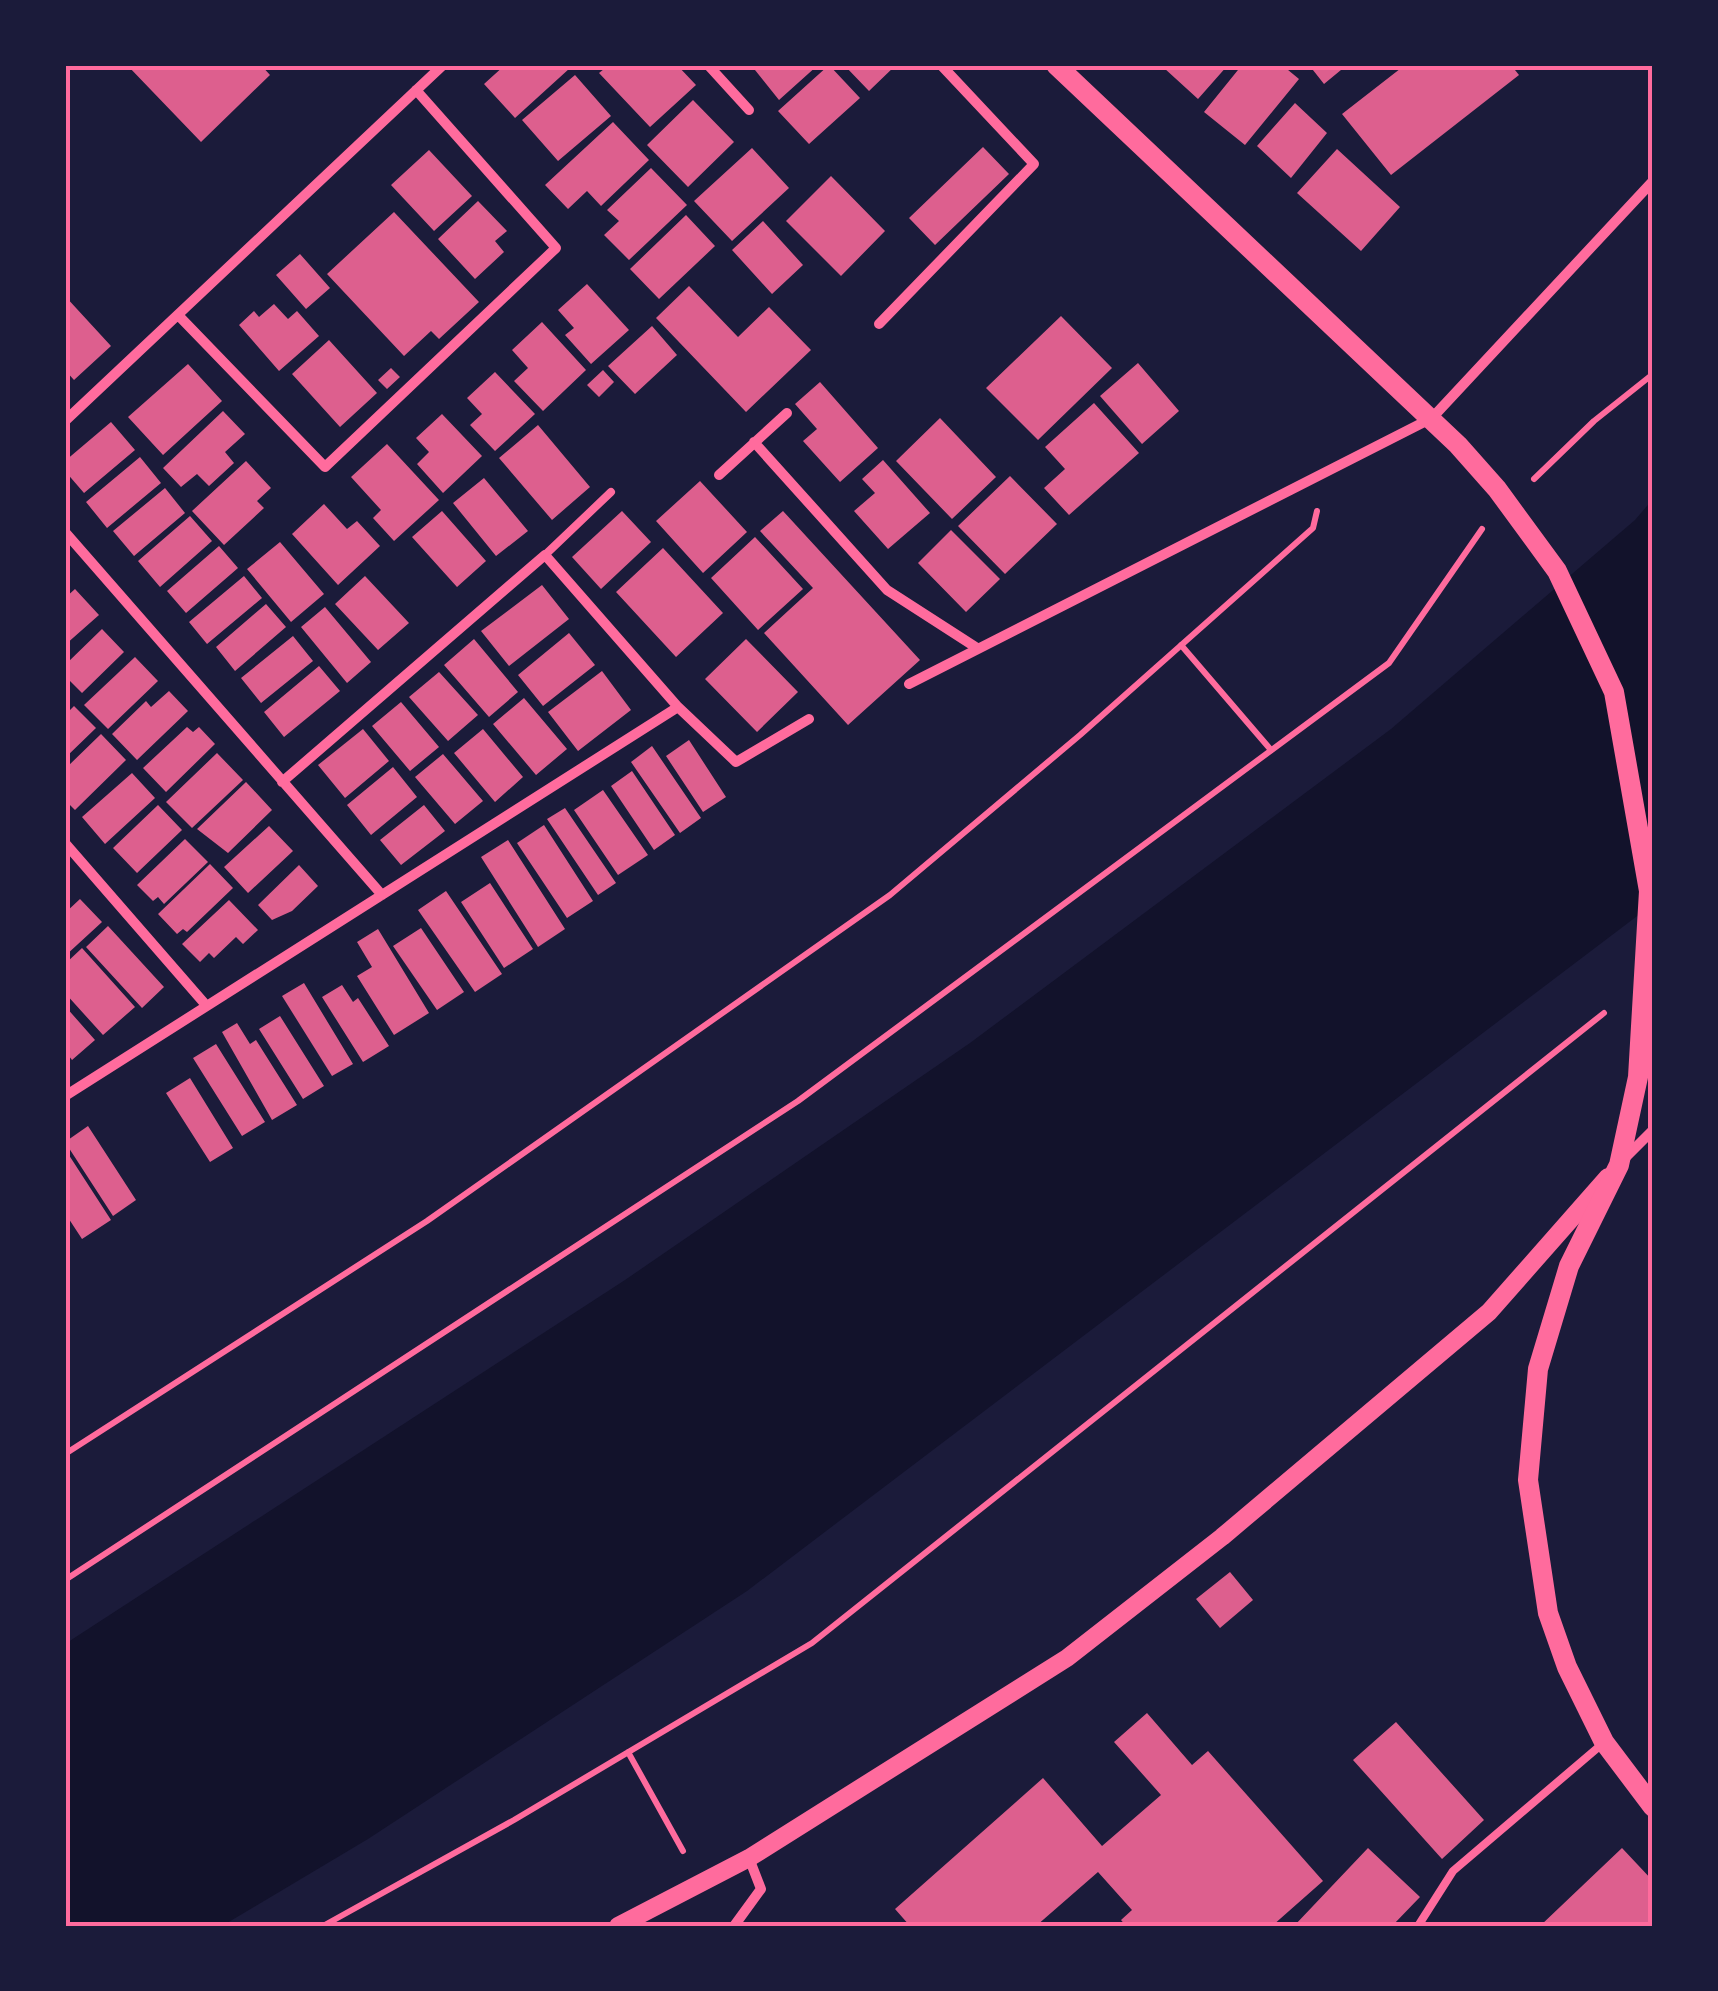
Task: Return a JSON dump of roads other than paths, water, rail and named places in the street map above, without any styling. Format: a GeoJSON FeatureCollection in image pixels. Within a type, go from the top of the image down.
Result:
{"type":"FeatureCollection","features":[{"type":"Feature","properties":{"kind":"main road"},"geometry":{"type":"LineString","coordinates":[[1056,65],[1458,445],[1557,572],[1614,692],[1648,891],[1638,1077],[1618,1165],[1569,1266],[1538,1369],[1528,1480],[1548,1613],[1567,1667],[1604,1742],[1653,1807]]}},
{"type":"Feature","properties":{"kind":"street"},"geometry":{"type":"LineString","coordinates":[[65,422],[443,65]]}},
{"type":"Feature","properties":{"kind":"street"},"geometry":{"type":"LineString","coordinates":[[708,65],[748,110]]}},
{"type":"Feature","properties":{"kind":"street"},"geometry":{"type":"LineString","coordinates":[[879,324],[1034,164],[941,65]]}},
{"type":"Feature","properties":{"kind":"street"},"geometry":{"type":"LineString","coordinates":[[178,315],[325,467],[556,248],[416,90]]}},
{"type":"Feature","properties":{"kind":"street"},"geometry":{"type":"LineString","coordinates":[[909,684],[1432,418],[1653,180]]}},
{"type":"Feature","properties":{"kind":"street"},"geometry":{"type":"LineString","coordinates":[[718,475],[787,412]]}},
{"type":"Feature","properties":{"kind":"street"},"geometry":{"type":"LineString","coordinates":[[754,442],[887,590],[978,648]]}},
{"type":"Feature","properties":{"kind":"street"},"geometry":{"type":"LineString","coordinates":[[65,532],[382,895]]}},
{"type":"Feature","properties":{"kind":"street"},"geometry":{"type":"LineString","coordinates":[[282,782],[545,555],[678,708],[736,762],[809,719]]}},
{"type":"Feature","properties":{"kind":"street"},"geometry":{"type":"LineString","coordinates":[[65,1096],[678,708]]}},
{"type":"Feature","properties":{"kind":"street"},"geometry":{"type":"LineString","coordinates":[[65,843],[205,1004]]}},
{"type":"Feature","properties":{"kind":"street"},"geometry":{"type":"LineString","coordinates":[[618,1926],[749,1858],[1067,1658],[1222,1537],[1489,1312],[1653,1130]]}},
{"type":"Feature","properties":{"kind":"street"},"geometry":{"type":"LineString","coordinates":[[734,1926],[761,1889],[749,1858]]}},
{"type":"Feature","properties":{"kind":"lane"},"geometry":{"type":"LineString","coordinates":[[545,555],[610,492]]}},
{"type":"Feature","properties":{"kind":"lane"},"geometry":{"type":"LineString","coordinates":[[1418,1926],[1454,1871],[1604,1742]]}}]}
